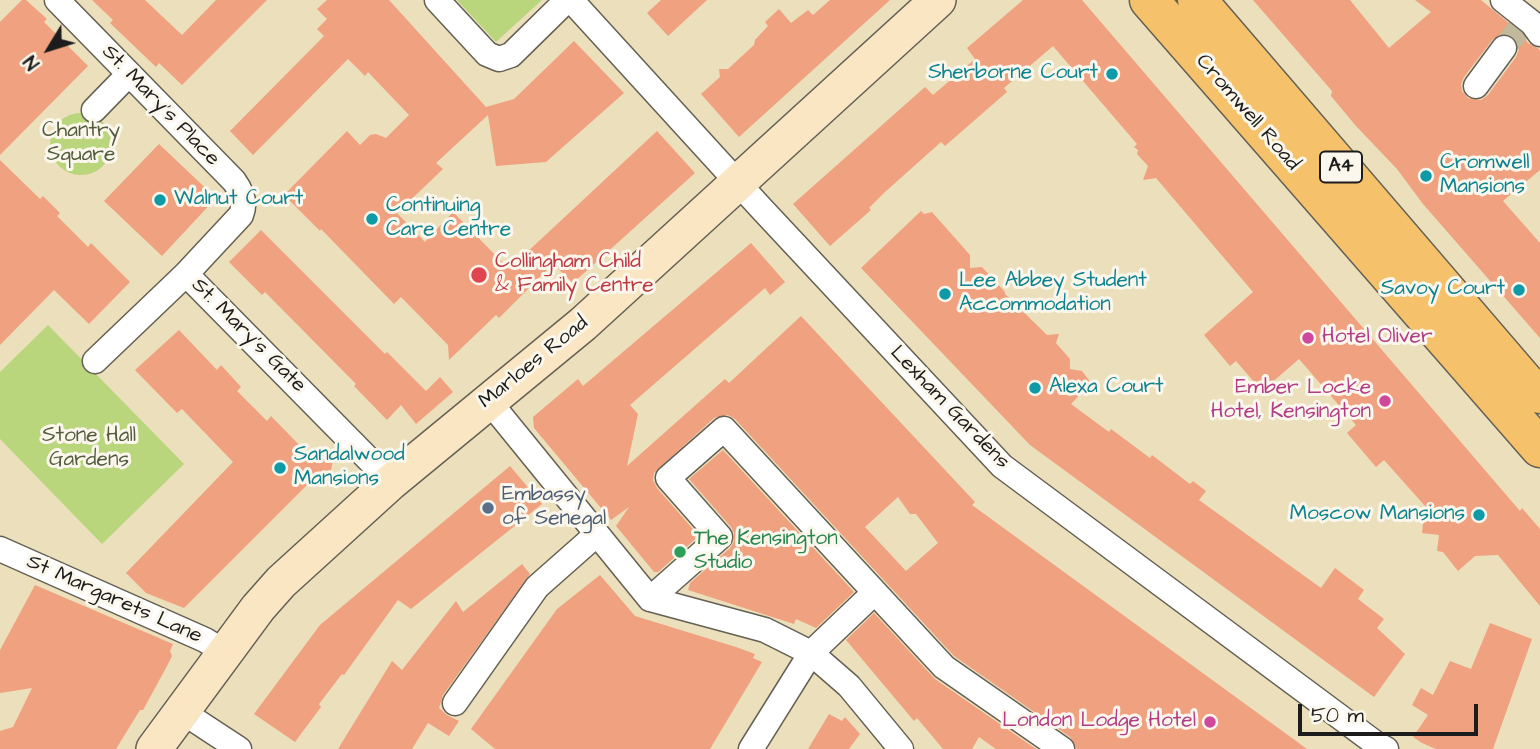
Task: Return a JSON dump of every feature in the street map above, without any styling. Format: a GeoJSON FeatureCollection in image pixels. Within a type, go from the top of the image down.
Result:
{"type":"FeatureCollection","features":[{"type":"Feature","properties":{"kind":"highway","name":"Cromwell Road"},"geometry":{"type":"LineString","coordinates":[[1149,0],[1540,448]]}},
{"type":"Feature","properties":{"kind":"highway","name":"Cromwell Road"},"geometry":{"type":"LineString","coordinates":[[1197,0],[1517,373],[1540,394]]}},
{"type":"Feature","properties":{"kind":"street","name":"St. Mary's Place"},"geometry":{"type":"LineString","coordinates":[[57,0],[234,181]]}},
{"type":"Feature","properties":{"kind":"street","name":"Lexham Gardens"},"geometry":{"type":"LineString","coordinates":[[436,0],[487,54],[499,59],[511,55],[569,0],[1002,466],[1377,747]]}},
{"type":"Feature","properties":{"kind":"street","name":"Marloes Road"},"geometry":{"type":"LineString","coordinates":[[154,749],[258,608],[281,582],[391,482],[583,324],[930,2]]}},
{"type":"Feature","properties":{"kind":"street"},"geometry":{"type":"LineString","coordinates":[[1476,86],[1504,48]]}},
{"type":"Feature","properties":{"kind":"street"},"geometry":{"type":"LineString","coordinates":[[94,110],[130,75]]}},
{"type":"Feature","properties":{"kind":"street","name":"St. Mary's Gate"},"geometry":{"type":"LineString","coordinates":[[234,181],[242,195],[244,208],[241,215],[186,274],[391,482]]}},
{"type":"Feature","properties":{"kind":"street"},"geometry":{"type":"LineString","coordinates":[[94,361],[186,274]]}},
{"type":"Feature","properties":{"kind":"street"},"geometry":{"type":"LineString","coordinates":[[488,400],[650,599],[765,630],[811,653],[849,686],[901,749]]}},
{"type":"Feature","properties":{"kind":"street"},"geometry":{"type":"LineString","coordinates":[[650,599],[720,537],[668,478],[724,429],[944,667],[1062,749]]}},
{"type":"Feature","properties":{"kind":"street"},"geometry":{"type":"LineString","coordinates":[[455,703],[537,587],[597,534]]}},
{"type":"Feature","properties":{"kind":"street","name":"St Margarets Lane"},"geometry":{"type":"LineString","coordinates":[[0,549],[205,640],[226,653]]}},
{"type":"Feature","properties":{"kind":"street"},"geometry":{"type":"LineString","coordinates":[[751,749],[811,653],[874,593]]}},
{"type":"Feature","properties":{"kind":"street"},"geometry":{"type":"LineString","coordinates":[[181,711],[239,749]]}},
{"type":"Feature","properties":{"kind":"green space"},"geometry":{"type":"Polygon","coordinates":[[[457,0],[542,0],[496,42],[457,0]]]}},
{"type":"Feature","properties":{"kind":"green space","name":"Chantry Square"},"geometry":{"type":"Polygon","coordinates":[[[81,113],[93,115],[103,122],[110,132],[110,156],[103,166],[93,173],[81,175],[69,173],[59,166],[52,156],[50,144],[52,132],[59,122],[69,115],[81,113]]]}},
{"type":"Feature","properties":{"kind":"green space","name":"Stone Hall Gardens"},"geometry":{"type":"Polygon","coordinates":[[[48,325],[184,464],[102,544],[0,439],[0,372],[48,325]]]}},
{"type":"Feature","properties":{"kind":"building"},"geometry":{"type":"Polygon","coordinates":[[[22,0],[26,0],[47,19],[44,22],[88,66],[0,155],[0,22],[22,0]]]}},
{"type":"Feature","properties":{"kind":"building"},"geometry":{"type":"Polygon","coordinates":[[[92,0],[145,0],[182,35],[216,0],[267,0],[182,85],[159,63],[156,67],[110,23],[113,20],[92,0]]]}},
{"type":"Feature","properties":{"kind":"building"},"geometry":{"type":"Polygon","coordinates":[[[327,0],[389,0],[486,107],[514,99],[574,41],[624,93],[546,162],[496,166],[488,115],[436,163],[443,169],[397,213],[425,242],[453,212],[509,269],[657,131],[695,173],[573,283],[553,264],[499,318],[496,315],[449,360],[448,345],[401,297],[394,304],[284,195],[347,131],[360,145],[370,135],[386,138],[409,115],[368,72],[365,76],[348,59],[253,155],[230,131],[324,36],[317,29],[327,19],[317,9],[327,0]]]}},
{"type":"Feature","properties":{"kind":"building"},"geometry":{"type":"Polygon","coordinates":[[[661,0],[707,0],[668,36],[647,13],[661,0]]]}},
{"type":"Feature","properties":{"kind":"building"},"geometry":{"type":"Polygon","coordinates":[[[830,0],[890,0],[739,137],[701,94],[720,77],[719,69],[728,69],[754,45],[755,40],[768,26],[765,22],[779,9],[791,23],[808,10],[813,15],[830,0]]]}},
{"type":"Feature","properties":{"kind":"building"},"geometry":{"type":"Polygon","coordinates":[[[1023,0],[1082,0],[1520,511],[1522,508],[1540,529],[1540,606],[1498,555],[1475,556],[1458,571],[1443,552],[1437,551],[1439,535],[1422,533],[1425,506],[1384,460],[1376,467],[1347,433],[1356,425],[1299,359],[1262,391],[1236,361],[1230,366],[1204,335],[1253,292],[1156,178],[1143,180],[1148,166],[1137,154],[1138,150],[1134,147],[1137,144],[1053,46],[1004,88],[1007,92],[945,146],[941,142],[830,246],[793,204],[925,87],[933,95],[975,59],[967,48],[1023,0]]]}},
{"type":"Feature","properties":{"kind":"building"},"geometry":{"type":"Polygon","coordinates":[[[1253,0],[1350,0],[1389,48],[1431,12],[1415,0],[1481,0],[1521,33],[1528,43],[1538,48],[1540,170],[1503,201],[1540,243],[1540,338],[1423,204],[1397,169],[1356,126],[1331,96],[1332,91],[1253,0]],[[1505,33],[1493,39],[1464,77],[1462,91],[1468,98],[1481,100],[1488,95],[1516,57],[1519,49],[1512,36],[1505,33]]]}},
{"type":"Feature","properties":{"kind":"building","name":"Walnut Court"},"geometry":{"type":"Polygon","coordinates":[[[159,144],[216,198],[162,256],[104,201],[159,144]]]}},
{"type":"Feature","properties":{"kind":"building"},"geometry":{"type":"Polygon","coordinates":[[[0,160],[40,199],[43,196],[60,213],[57,216],[88,247],[91,243],[130,282],[89,324],[54,290],[0,345],[0,160]]]}},
{"type":"Feature","properties":{"kind":"building"},"geometry":{"type":"Polygon","coordinates":[[[921,211],[924,214],[932,212],[970,255],[970,268],[982,267],[1047,335],[1059,334],[1056,343],[1070,359],[1070,369],[1082,371],[1091,383],[1071,404],[1150,458],[1152,455],[1190,484],[1193,481],[1206,491],[1199,500],[1321,588],[1335,568],[1364,590],[1358,599],[1384,619],[1377,628],[1405,654],[1374,697],[1030,445],[861,268],[921,211]]]}},
{"type":"Feature","properties":{"kind":"building"},"geometry":{"type":"Polygon","coordinates":[[[261,230],[385,354],[387,352],[426,391],[440,377],[453,392],[416,424],[401,405],[387,420],[354,386],[356,384],[265,292],[262,295],[229,262],[261,230]]]}},
{"type":"Feature","properties":{"kind":"building"},"geometry":{"type":"Polygon","coordinates":[[[751,243],[785,282],[770,295],[765,288],[630,405],[638,414],[627,466],[725,379],[729,383],[801,316],[975,502],[972,505],[1307,749],[1077,749],[1070,737],[954,656],[735,419],[728,415],[714,418],[654,473],[653,480],[657,488],[699,536],[658,572],[654,572],[616,526],[629,507],[611,520],[534,428],[533,417],[578,379],[583,386],[751,243]],[[898,497],[865,527],[906,571],[938,543],[916,514],[910,514],[898,497]]]}},
{"type":"Feature","properties":{"kind":"building","name":"Sandalwood Mansions"},"geometry":{"type":"Polygon","coordinates":[[[179,330],[217,370],[221,365],[241,387],[237,391],[267,421],[271,416],[308,454],[327,454],[333,461],[330,474],[314,478],[184,608],[146,593],[126,573],[233,462],[182,409],[177,413],[135,370],[179,330]]]}},
{"type":"Feature","properties":{"kind":"building"},"geometry":{"type":"Polygon","coordinates":[[[723,450],[854,592],[816,628],[796,619],[794,624],[688,590],[690,583],[730,548],[734,541],[731,527],[689,479],[723,450]]]}},
{"type":"Feature","properties":{"kind":"building"},"geometry":{"type":"Polygon","coordinates":[[[510,466],[542,504],[411,609],[398,600],[344,675],[342,674],[319,704],[321,707],[295,742],[254,714],[320,625],[510,466]]]}},
{"type":"Feature","properties":{"kind":"building"},"geometry":{"type":"Polygon","coordinates":[[[522,564],[530,574],[443,695],[439,708],[459,721],[449,736],[428,723],[412,749],[338,749],[392,661],[402,670],[456,601],[463,612],[522,564]]]}},
{"type":"Feature","properties":{"kind":"building"},"geometry":{"type":"Polygon","coordinates":[[[600,575],[635,616],[736,647],[755,654],[753,658],[762,662],[710,749],[495,749],[471,729],[557,609],[600,575]]]}},
{"type":"Feature","properties":{"kind":"building"},"geometry":{"type":"Polygon","coordinates":[[[35,585],[173,644],[170,651],[172,656],[167,666],[143,710],[140,710],[116,749],[0,749],[0,731],[13,727],[32,688],[0,693],[0,650],[35,585]]]}},
{"type":"Feature","properties":{"kind":"building"},"geometry":{"type":"Polygon","coordinates":[[[874,613],[935,679],[1036,749],[996,749],[979,737],[972,749],[943,749],[917,718],[914,721],[846,640],[874,613]]]}},
{"type":"Feature","properties":{"kind":"building"},"geometry":{"type":"Polygon","coordinates":[[[1490,623],[1532,639],[1493,749],[1436,749],[1422,743],[1413,737],[1428,715],[1412,705],[1421,688],[1433,695],[1450,661],[1471,669],[1490,623]]]}},
{"type":"Feature","properties":{"kind":"building"},"geometry":{"type":"Polygon","coordinates":[[[829,714],[842,721],[845,717],[860,734],[849,749],[808,749],[829,714]]]}},
{"type":"Feature","properties":{"kind":"tunnel"},"geometry":{"type":"LineString","coordinates":[[1504,48],[1520,28]]}},
{"type":"Feature","properties":{"kind":"place","name":"Sherborne Court"},"geometry":{"type":"Point","coordinates":[1112,74]}},
{"type":"Feature","properties":{"kind":"place","name":"Cromwell Mansions"},"geometry":{"type":"Point","coordinates":[1426,176]}},
{"type":"Feature","properties":{"kind":"place","name":"Walnut Court"},"geometry":{"type":"Point","coordinates":[160,200]}},
{"type":"Feature","properties":{"kind":"place","name":"Continuing Care Centre"},"geometry":{"type":"Point","coordinates":[372,219]}},
{"type":"Feature","properties":{"kind":"place","name":"Collingham Child & Family Centre"},"geometry":{"type":"Point","coordinates":[479,275]}},
{"type":"Feature","properties":{"kind":"place","name":"Savoy Court"},"geometry":{"type":"Point","coordinates":[1519,290]}},
{"type":"Feature","properties":{"kind":"place","name":"Lee Abbey Student Accommodation"},"geometry":{"type":"Point","coordinates":[945,294]}},
{"type":"Feature","properties":{"kind":"place","name":"Hotel Oliver"},"geometry":{"type":"Point","coordinates":[1308,338]}},
{"type":"Feature","properties":{"kind":"place","name":"Alexa Court"},"geometry":{"type":"Point","coordinates":[1035,388]}},
{"type":"Feature","properties":{"kind":"place","name":"Ember Locke Hotel, Kensington"},"geometry":{"type":"Point","coordinates":[1385,401]}},
{"type":"Feature","properties":{"kind":"place","name":"Sandalwood Mansions"},"geometry":{"type":"Point","coordinates":[280,468]}},
{"type":"Feature","properties":{"kind":"place","name":"Embassy of Senegal"},"geometry":{"type":"Point","coordinates":[488,508]}},
{"type":"Feature","properties":{"kind":"place","name":"Moscow Mansions"},"geometry":{"type":"Point","coordinates":[1479,515]}},
{"type":"Feature","properties":{"kind":"place","name":"The Kensington Studio"},"geometry":{"type":"Point","coordinates":[680,552]}},
{"type":"Feature","properties":{"kind":"place","name":"London Lodge Hotel"},"geometry":{"type":"Point","coordinates":[1210,722]}}]}
